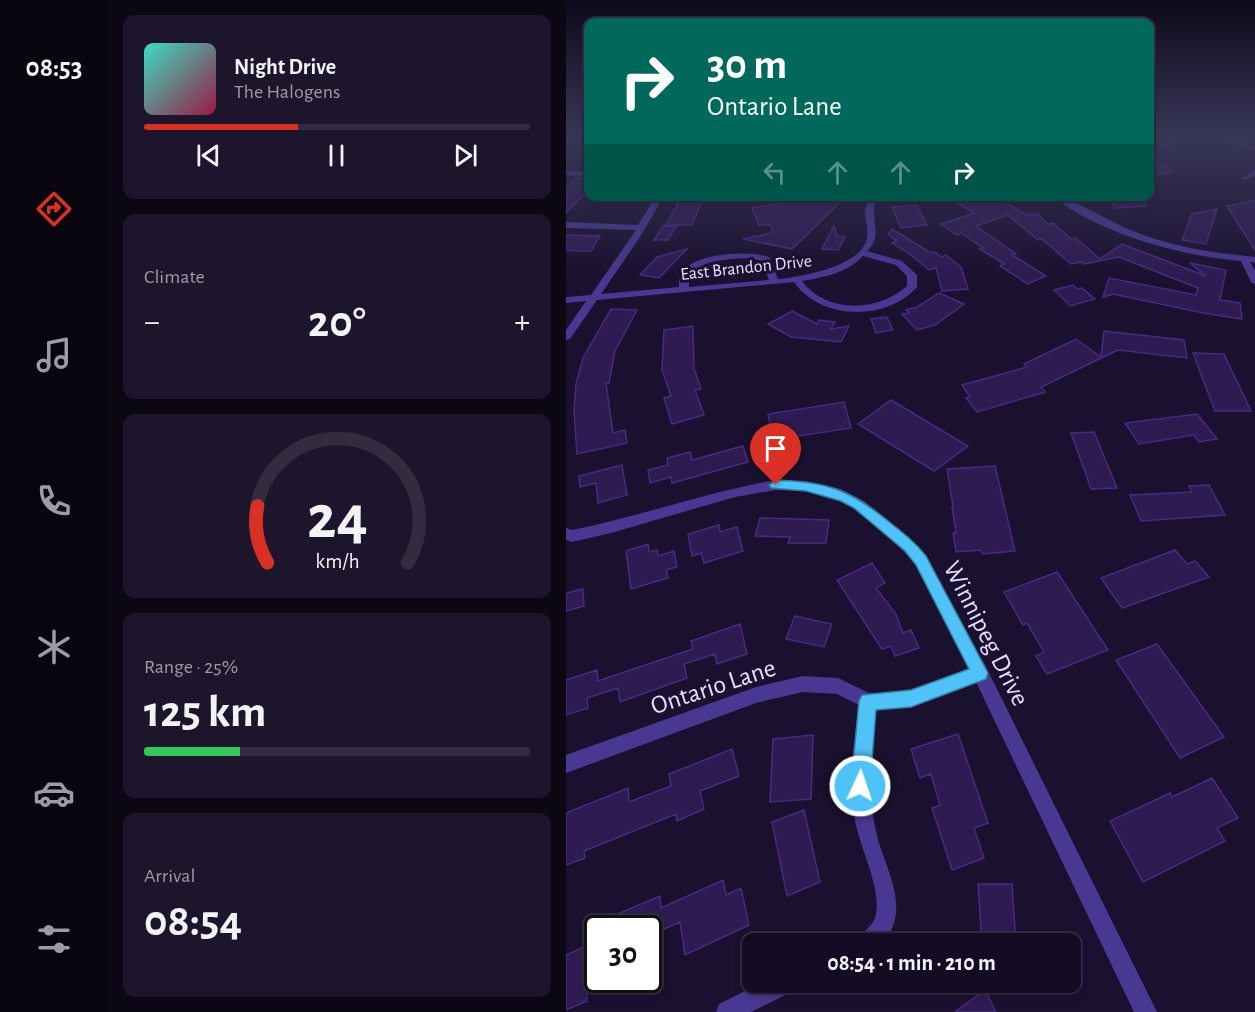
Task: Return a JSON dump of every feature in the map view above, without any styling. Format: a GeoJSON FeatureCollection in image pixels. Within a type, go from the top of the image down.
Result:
{"type":"FeatureCollection","features":[{"type":"Feature","properties":{"kind":"street"},"geometry":{"type":"LineString","coordinates":[[566,337],[657,201]]}},
{"type":"Feature","properties":{"kind":"street"},"geometry":{"type":"LineString","coordinates":[[797,280],[808,296],[832,308],[870,306],[893,300],[908,292],[914,281],[905,267],[893,260],[863,253],[871,240],[868,208],[872,201]]}},
{"type":"Feature","properties":{"kind":"street"},"geometry":{"type":"LineString","coordinates":[[1064,201],[1098,221],[1138,237],[1188,251],[1256,260]]}},
{"type":"Feature","properties":{"kind":"street"},"geometry":{"type":"LineString","coordinates":[[566,225],[641,228]]}},
{"type":"Feature","properties":{"kind":"street","name":"East Brandon Drive"},"geometry":{"type":"LineString","coordinates":[[566,300],[797,280],[838,269],[863,253]]}},
{"type":"Feature","properties":{"kind":"street"},"geometry":{"type":"LineString","coordinates":[[684,290],[684,275],[690,268],[709,261],[747,255],[758,255],[766,259],[774,274],[775,282]]}},
{"type":"Feature","properties":{"kind":"street"},"geometry":{"type":"LineString","coordinates":[[1244,259],[1256,282]]}},
{"type":"Feature","properties":{"kind":"street","name":"Winnipeg Drive"},"geometry":{"type":"LineString","coordinates":[[566,534],[572,536],[611,528],[755,487],[796,485],[836,493],[859,505],[915,553],[980,673],[1146,1012]]}},
{"type":"Feature","properties":{"kind":"street","name":"Ontario Lane"},"geometry":{"type":"LineString","coordinates":[[566,764],[756,695],[803,684],[838,686],[868,701],[889,702],[911,699],[980,673]]}},
{"type":"Feature","properties":{"kind":"street"},"geometry":{"type":"LineString","coordinates":[[868,701],[861,774],[862,810],[887,911],[884,925],[876,933]]}},
{"type":"Feature","properties":{"kind":"street"},"geometry":{"type":"LineString","coordinates":[[727,1012],[766,993]]}},
{"type":"Feature","properties":{"kind":"building"},"geometry":{"type":"Polygon","coordinates":[[[571,184],[584,184],[584,194],[566,213],[566,189],[571,184]]]}},
{"type":"Feature","properties":{"kind":"building"},"geometry":{"type":"Polygon","coordinates":[[[1256,200],[1256,252],[1227,206],[1256,200]]]}},
{"type":"Feature","properties":{"kind":"building"},"geometry":{"type":"Polygon","coordinates":[[[679,201],[702,201],[692,225],[666,225],[679,201]]]}},
{"type":"Feature","properties":{"kind":"building"},"geometry":{"type":"Polygon","coordinates":[[[786,201],[841,201],[792,249],[743,239],[772,233],[771,225],[759,225],[752,208],[788,202],[786,201]]]}},
{"type":"Feature","properties":{"kind":"building"},"geometry":{"type":"Polygon","coordinates":[[[954,201],[1003,201],[1027,215],[1037,214],[1048,224],[1053,223],[1071,239],[1076,238],[1100,259],[1122,244],[1206,276],[1190,263],[1226,270],[1220,300],[1240,303],[1242,319],[1113,294],[1103,297],[1109,278],[1196,295],[1198,288],[1119,257],[1084,264],[1081,262],[1071,264],[1042,239],[1038,240],[1008,215],[976,226],[1016,254],[1012,255],[1046,276],[1028,284],[1000,266],[1004,264],[980,249],[983,248],[961,233],[957,235],[941,224],[974,213],[954,201]]]}},
{"type":"Feature","properties":{"kind":"building"},"geometry":{"type":"Polygon","coordinates":[[[1112,201],[1146,201],[1146,206],[1115,208],[1112,201]]]}},
{"type":"Feature","properties":{"kind":"building"},"geometry":{"type":"Polygon","coordinates":[[[917,205],[927,225],[901,228],[892,207],[917,205]]]}},
{"type":"Feature","properties":{"kind":"building"},"geometry":{"type":"Polygon","coordinates":[[[1217,209],[1206,244],[1182,240],[1192,214],[1217,209]]]}},
{"type":"Feature","properties":{"kind":"building"},"geometry":{"type":"Polygon","coordinates":[[[663,226],[676,226],[668,240],[654,240],[663,226]]]}},
{"type":"Feature","properties":{"kind":"building"},"geometry":{"type":"Polygon","coordinates":[[[834,226],[837,236],[845,237],[838,250],[822,249],[834,226]]]}},
{"type":"Feature","properties":{"kind":"building"},"geometry":{"type":"Polygon","coordinates":[[[892,229],[931,253],[935,252],[941,257],[946,255],[961,267],[968,289],[942,291],[936,268],[929,270],[892,243],[896,241],[888,234],[892,229]]]}},
{"type":"Feature","properties":{"kind":"building"},"geometry":{"type":"Polygon","coordinates":[[[566,235],[600,236],[591,251],[578,251],[566,250],[566,235]]]}},
{"type":"Feature","properties":{"kind":"building"},"geometry":{"type":"Polygon","coordinates":[[[687,249],[659,278],[640,275],[657,257],[687,249]]]}},
{"type":"Feature","properties":{"kind":"building"},"geometry":{"type":"Polygon","coordinates":[[[1073,285],[1077,289],[1082,288],[1095,299],[1070,306],[1054,290],[1073,285]]]}},
{"type":"Feature","properties":{"kind":"building"},"geometry":{"type":"Polygon","coordinates":[[[939,293],[964,304],[935,325],[917,330],[902,314],[909,313],[906,310],[917,307],[939,293]]]}},
{"type":"Feature","properties":{"kind":"building"},"geometry":{"type":"Polygon","coordinates":[[[611,309],[637,310],[615,351],[609,383],[606,383],[613,433],[625,430],[627,443],[577,454],[574,411],[576,384],[583,358],[611,309]]]}},
{"type":"Feature","properties":{"kind":"building"},"geometry":{"type":"Polygon","coordinates":[[[792,311],[817,324],[819,320],[835,322],[831,329],[849,326],[841,342],[791,337],[768,324],[792,311]]]}},
{"type":"Feature","properties":{"kind":"building"},"geometry":{"type":"Polygon","coordinates":[[[887,317],[893,330],[876,333],[871,319],[887,317]]]}},
{"type":"Feature","properties":{"kind":"building"},"geometry":{"type":"Polygon","coordinates":[[[693,326],[694,368],[701,389],[695,390],[704,415],[672,424],[664,398],[671,396],[662,370],[664,330],[693,326]]]}},
{"type":"Feature","properties":{"kind":"building"},"geometry":{"type":"Polygon","coordinates":[[[1104,331],[1184,340],[1187,358],[1118,350],[1041,387],[1045,392],[977,412],[966,398],[970,397],[962,385],[1027,367],[1024,364],[1076,339],[1101,357],[1104,331]]]}},
{"type":"Feature","properties":{"kind":"building"},"geometry":{"type":"Polygon","coordinates":[[[1193,353],[1224,354],[1251,411],[1215,411],[1193,353]]]}},
{"type":"Feature","properties":{"kind":"building"},"geometry":{"type":"Polygon","coordinates":[[[891,400],[968,446],[934,471],[858,424],[891,400]]]}},
{"type":"Feature","properties":{"kind":"building"},"geometry":{"type":"Polygon","coordinates":[[[844,402],[851,428],[780,439],[778,429],[771,430],[768,414],[844,402]]]}},
{"type":"Feature","properties":{"kind":"building"},"geometry":{"type":"Polygon","coordinates":[[[1197,414],[1217,439],[1199,442],[1194,435],[1139,444],[1125,423],[1197,414]]]}},
{"type":"Feature","properties":{"kind":"building"},"geometry":{"type":"Polygon","coordinates":[[[1094,432],[1117,488],[1091,489],[1071,433],[1094,432]]]}},
{"type":"Feature","properties":{"kind":"building"},"geometry":{"type":"Polygon","coordinates":[[[743,446],[748,462],[672,483],[671,477],[650,483],[648,470],[668,465],[667,458],[690,452],[692,460],[743,446]]]}},
{"type":"Feature","properties":{"kind":"building"},"geometry":{"type":"Polygon","coordinates":[[[622,465],[627,495],[598,503],[596,483],[580,487],[579,476],[622,465]]]}},
{"type":"Feature","properties":{"kind":"building"},"geometry":{"type":"Polygon","coordinates":[[[995,466],[1015,551],[982,554],[981,550],[956,552],[953,533],[956,533],[947,469],[995,466]]]}},
{"type":"Feature","properties":{"kind":"building"},"geometry":{"type":"Polygon","coordinates":[[[1209,485],[1225,515],[1141,521],[1130,495],[1192,492],[1189,486],[1209,485]]]}},
{"type":"Feature","properties":{"kind":"building"},"geometry":{"type":"Polygon","coordinates":[[[760,518],[829,520],[826,543],[788,543],[790,537],[755,536],[760,518]]]}},
{"type":"Feature","properties":{"kind":"building"},"geometry":{"type":"Polygon","coordinates":[[[719,525],[720,532],[737,527],[743,551],[704,563],[701,553],[692,556],[688,534],[719,525]]]}},
{"type":"Feature","properties":{"kind":"building"},"geometry":{"type":"Polygon","coordinates":[[[648,544],[649,552],[657,550],[658,556],[674,551],[677,567],[666,570],[668,578],[631,589],[626,551],[648,544]]]}},
{"type":"Feature","properties":{"kind":"building"},"geometry":{"type":"Polygon","coordinates":[[[1175,550],[1187,564],[1195,561],[1209,577],[1122,608],[1101,578],[1175,550]]]}},
{"type":"Feature","properties":{"kind":"building"},"geometry":{"type":"Polygon","coordinates":[[[872,563],[885,583],[876,588],[896,614],[903,633],[911,630],[919,648],[895,656],[891,646],[882,649],[837,580],[872,563]]]}},
{"type":"Feature","properties":{"kind":"building"},"geometry":{"type":"Polygon","coordinates":[[[1057,572],[1108,650],[1047,674],[1036,656],[1044,652],[1027,623],[1023,625],[1004,592],[1057,572]]]}},
{"type":"Feature","properties":{"kind":"building"},"geometry":{"type":"Polygon","coordinates":[[[583,589],[584,606],[566,611],[566,593],[583,589]]]}},
{"type":"Feature","properties":{"kind":"building"},"geometry":{"type":"Polygon","coordinates":[[[795,616],[832,624],[824,647],[786,639],[795,616]]]}},
{"type":"Feature","properties":{"kind":"building"},"geometry":{"type":"Polygon","coordinates":[[[740,624],[747,654],[717,664],[715,654],[684,664],[687,678],[620,702],[618,688],[587,698],[588,708],[566,715],[566,680],[597,670],[598,681],[693,649],[691,641],[740,624]]]}},
{"type":"Feature","properties":{"kind":"building"},"geometry":{"type":"Polygon","coordinates":[[[1157,644],[1224,737],[1180,758],[1116,660],[1157,644]]]}},
{"type":"Feature","properties":{"kind":"building"},"geometry":{"type":"Polygon","coordinates":[[[958,734],[988,823],[974,828],[984,858],[952,870],[932,808],[940,805],[931,774],[920,778],[911,749],[958,734]]]}},
{"type":"Feature","properties":{"kind":"building"},"geometry":{"type":"Polygon","coordinates":[[[813,735],[811,799],[770,802],[773,739],[813,735]]]}},
{"type":"Feature","properties":{"kind":"building"},"geometry":{"type":"Polygon","coordinates":[[[732,749],[739,776],[700,791],[704,809],[677,821],[676,814],[584,851],[585,858],[566,865],[566,813],[628,788],[629,802],[671,786],[669,774],[732,749]]]}},
{"type":"Feature","properties":{"kind":"building"},"geometry":{"type":"Polygon","coordinates":[[[1212,778],[1238,818],[1217,828],[1225,841],[1143,882],[1110,821],[1170,793],[1172,797],[1212,778]]]}},
{"type":"Feature","properties":{"kind":"building"},"geometry":{"type":"Polygon","coordinates":[[[804,810],[820,882],[787,896],[772,822],[804,810]]]}},
{"type":"Feature","properties":{"kind":"building"},"geometry":{"type":"Polygon","coordinates":[[[723,880],[726,895],[741,888],[749,925],[685,955],[680,922],[662,930],[662,915],[615,915],[660,896],[661,908],[723,880]]]}},
{"type":"Feature","properties":{"kind":"building"},"geometry":{"type":"Polygon","coordinates":[[[978,884],[1012,884],[1015,933],[981,933],[978,884]]]}},
{"type":"Feature","properties":{"kind":"building"},"geometry":{"type":"Polygon","coordinates":[[[584,947],[584,993],[587,993],[587,1001],[566,1010],[566,955],[584,947]]]}},
{"type":"Feature","properties":{"kind":"building"},"geometry":{"type":"Polygon","coordinates":[[[981,993],[986,993],[996,1012],[955,1012],[981,993]]]}},
{"type":"Feature","properties":{"kind":"route"},"geometry":{"type":"LineString","coordinates":[[776,485],[819,488],[845,497],[859,505],[910,546],[921,560],[980,673],[911,699],[889,702],[868,701],[860,786]]}}]}
